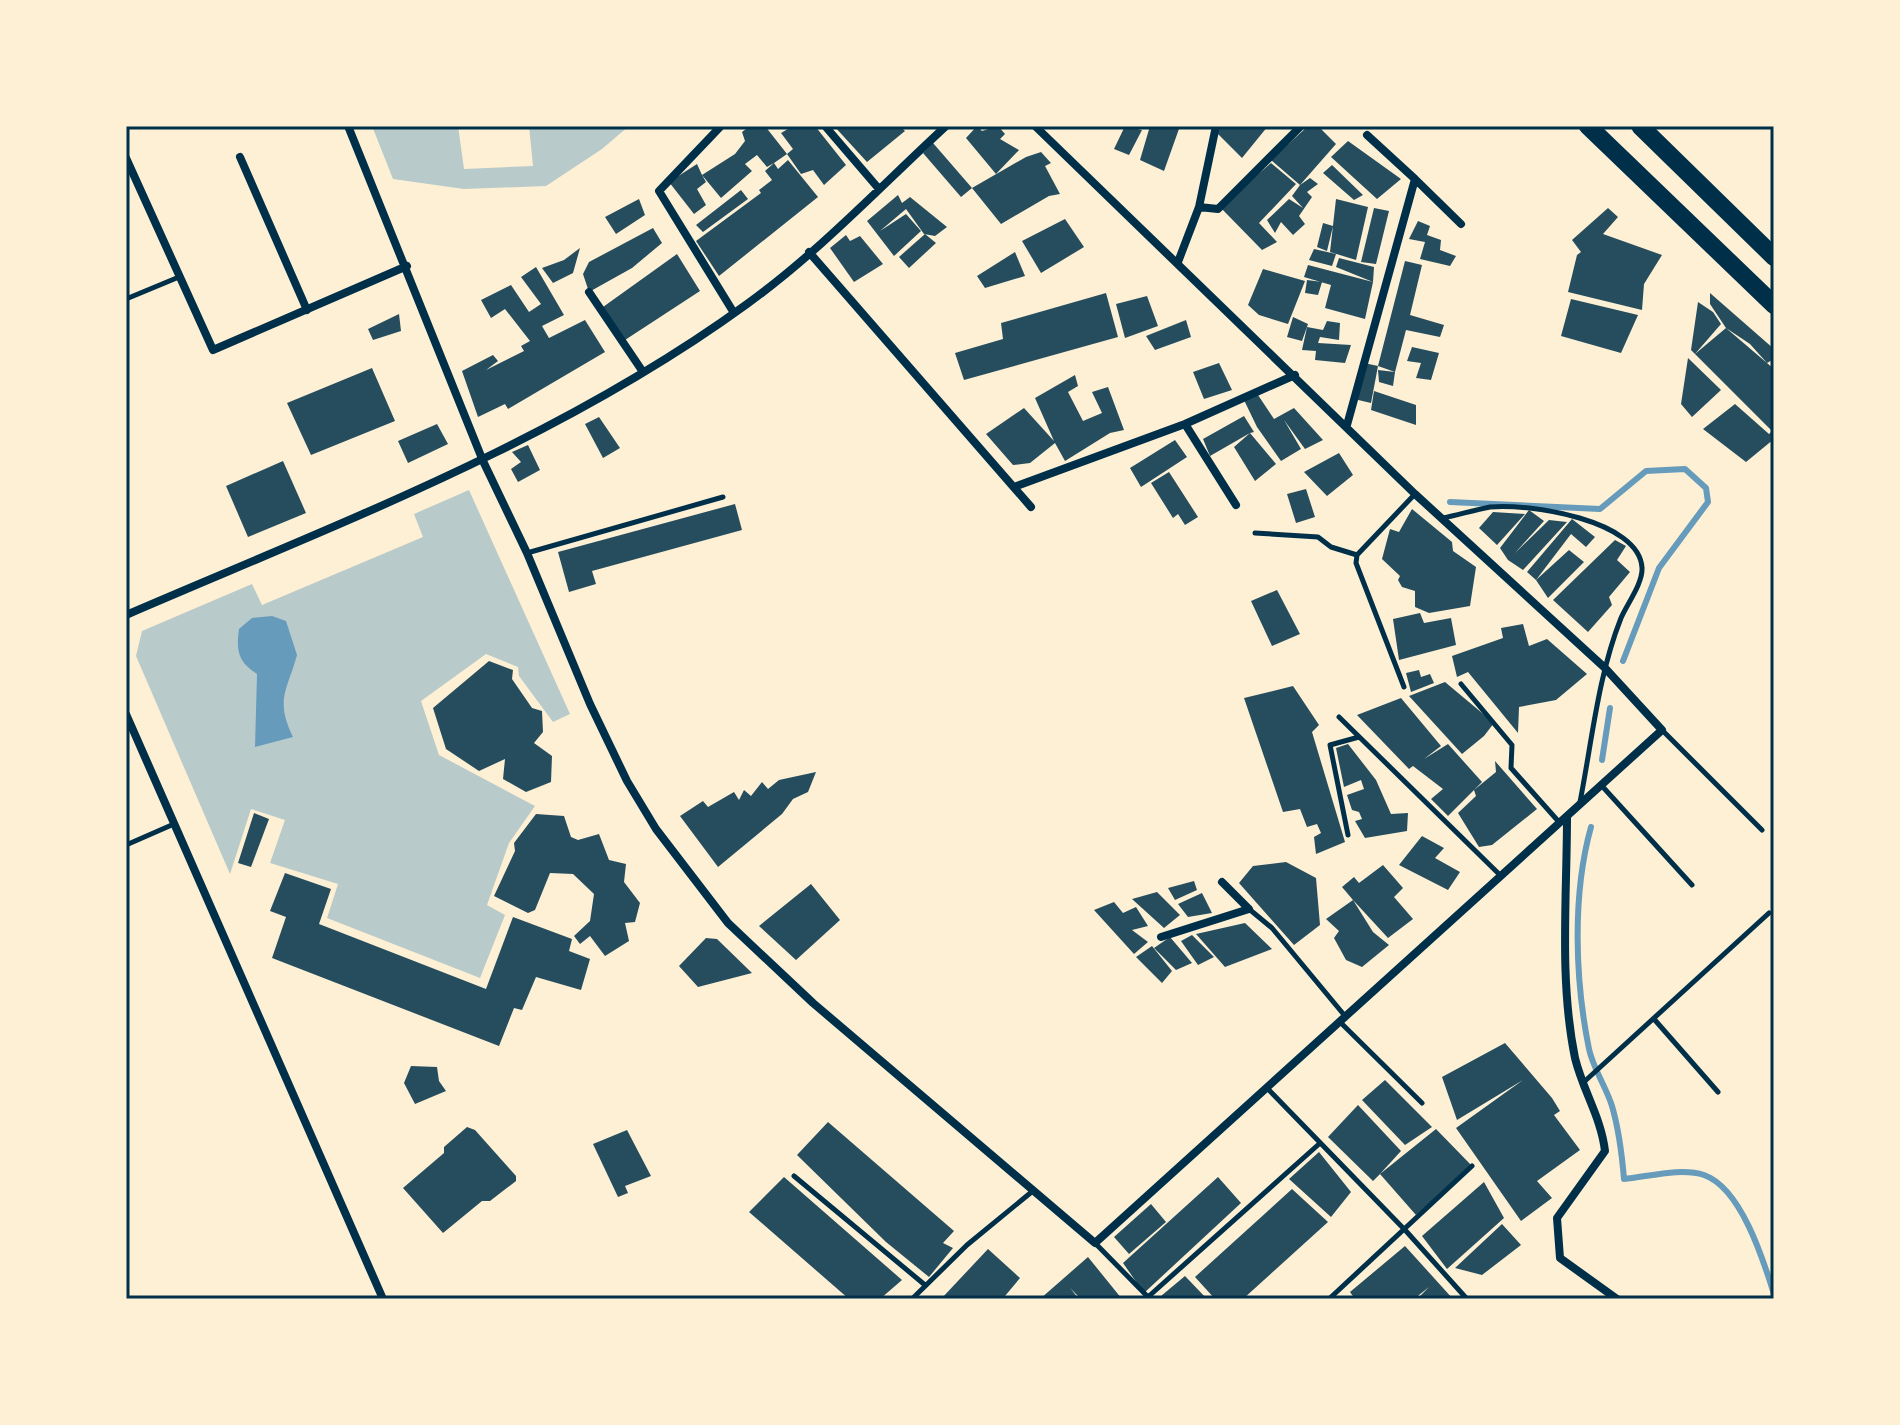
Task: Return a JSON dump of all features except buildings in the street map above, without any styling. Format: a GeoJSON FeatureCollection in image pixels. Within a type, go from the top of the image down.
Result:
{"type":"FeatureCollection","features":[{"type":"Feature","properties":{"kind":"main road"},"geometry":{"type":"LineString","coordinates":[[1588,126],[1774,305]]}},
{"type":"Feature","properties":{"kind":"main road"},"geometry":{"type":"LineString","coordinates":[[1640,126],[1774,257]]}},
{"type":"Feature","properties":{"kind":"street"},"geometry":{"type":"LineString","coordinates":[[348,126],[483,461],[527,553],[590,704],[627,781],[656,829],[728,923],[813,1003],[1095,1243],[1662,730],[1607,671],[1415,494],[1035,126]]}},
{"type":"Feature","properties":{"kind":"street"},"geometry":{"type":"LineString","coordinates":[[721,126],[659,191],[734,313]]}},
{"type":"Feature","properties":{"kind":"street"},"geometry":{"type":"LineString","coordinates":[[825,126],[879,189]]}},
{"type":"Feature","properties":{"kind":"street"},"geometry":{"type":"LineString","coordinates":[[126,615],[483,461],[643,372],[734,313],[809,252],[946,126]]}},
{"type":"Feature","properties":{"kind":"street"},"geometry":{"type":"LineString","coordinates":[[1178,262],[1199,207],[1216,126]]}},
{"type":"Feature","properties":{"kind":"street"},"geometry":{"type":"LineString","coordinates":[[1199,207],[1218,209],[1301,126]]}},
{"type":"Feature","properties":{"kind":"street"},"geometry":{"type":"LineString","coordinates":[[1367,135],[1461,224]]}},
{"type":"Feature","properties":{"kind":"street"},"geometry":{"type":"LineString","coordinates":[[240,157],[307,310]]}},
{"type":"Feature","properties":{"kind":"street"},"geometry":{"type":"LineString","coordinates":[[126,158],[129,173],[213,350],[407,266]]}},
{"type":"Feature","properties":{"kind":"street"},"geometry":{"type":"LineString","coordinates":[[1347,425],[1415,179]]}},
{"type":"Feature","properties":{"kind":"street"},"geometry":{"type":"LineString","coordinates":[[809,252],[1031,507]]}},
{"type":"Feature","properties":{"kind":"street"},"geometry":{"type":"LineString","coordinates":[[589,292],[643,372]]}},
{"type":"Feature","properties":{"kind":"street"},"geometry":{"type":"LineString","coordinates":[[1014,487],[1185,424],[1295,375]]}},
{"type":"Feature","properties":{"kind":"street"},"geometry":{"type":"LineString","coordinates":[[1185,424],[1236,505]]}},
{"type":"Feature","properties":{"kind":"street"},"geometry":{"type":"LineString","coordinates":[[126,714],[383,1299]]}},
{"type":"Feature","properties":{"kind":"street"},"geometry":{"type":"LineString","coordinates":[[1564,820],[1566,972],[1576,1059],[1587,1080],[1602,1124],[1605,1151],[1557,1218],[1560,1258],[1617,1299]]}},
{"type":"Feature","properties":{"kind":"street"},"geometry":{"type":"LineString","coordinates":[[1161,937],[1249,909],[1222,882]]}},
{"type":"Feature","properties":{"kind":"lane"},"geometry":{"type":"LineString","coordinates":[[126,299],[179,277]]}},
{"type":"Feature","properties":{"kind":"lane"},"geometry":{"type":"LineString","coordinates":[[1404,687],[1356,563],[1357,555],[1415,494]]}},
{"type":"Feature","properties":{"kind":"lane"},"geometry":{"type":"LineString","coordinates":[[527,553],[723,497]]}},
{"type":"Feature","properties":{"kind":"lane"},"geometry":{"type":"LineString","coordinates":[[1443,518],[1493,507],[1574,515],[1622,535],[1638,552],[1643,570],[1621,619],[1607,671],[1580,807]]}},
{"type":"Feature","properties":{"kind":"lane"},"geometry":{"type":"LineString","coordinates":[[1255,533],[1318,537],[1331,547],[1357,555]]}},
{"type":"Feature","properties":{"kind":"lane"},"geometry":{"type":"LineString","coordinates":[[1461,684],[1512,745],[1511,768],[1564,820]]}},
{"type":"Feature","properties":{"kind":"lane"},"geometry":{"type":"LineString","coordinates":[[1339,717],[1502,876]]}},
{"type":"Feature","properties":{"kind":"lane"},"geometry":{"type":"LineString","coordinates":[[1662,730],[1762,830]]}},
{"type":"Feature","properties":{"kind":"lane"},"geometry":{"type":"LineString","coordinates":[[1348,835],[1330,745],[1360,737]]}},
{"type":"Feature","properties":{"kind":"lane"},"geometry":{"type":"LineString","coordinates":[[1602,786],[1692,885]]}},
{"type":"Feature","properties":{"kind":"lane"},"geometry":{"type":"LineString","coordinates":[[126,845],[174,824]]}},
{"type":"Feature","properties":{"kind":"lane"},"geometry":{"type":"LineString","coordinates":[[1249,909],[1272,928],[1343,1020],[1422,1103]]}},
{"type":"Feature","properties":{"kind":"lane"},"geometry":{"type":"LineString","coordinates":[[1587,1080],[1769,913]]}},
{"type":"Feature","properties":{"kind":"lane"},"geometry":{"type":"LineString","coordinates":[[1654,1019],[1718,1092]]}},
{"type":"Feature","properties":{"kind":"lane"},"geometry":{"type":"LineString","coordinates":[[1267,1088],[1406,1231],[1467,1299]]}},
{"type":"Feature","properties":{"kind":"lane"},"geometry":{"type":"LineString","coordinates":[[1095,1243],[1149,1298],[1319,1144]]}},
{"type":"Feature","properties":{"kind":"lane"},"geometry":{"type":"LineString","coordinates":[[1329,1299],[1406,1231],[1472,1166]]}},
{"type":"Feature","properties":{"kind":"lane"},"geometry":{"type":"LineString","coordinates":[[794,1176],[925,1285]]}},
{"type":"Feature","properties":{"kind":"lane"},"geometry":{"type":"LineString","coordinates":[[912,1299],[967,1245],[1034,1189]]}},
{"type":"Feature","properties":{"kind":"shaded area"},"geometry":{"type":"Polygon","coordinates":[[[372,126],[458,126],[464,169],[533,166],[529,126],[629,126],[602,149],[546,186],[464,189],[393,179],[372,126]]]}},
{"type":"Feature","properties":{"kind":"shaded area"},"geometry":{"type":"Polygon","coordinates":[[[469,490],[570,714],[553,722],[519,676],[518,667],[486,654],[421,701],[439,755],[535,806],[509,843],[487,905],[505,915],[480,978],[327,918],[338,884],[270,863],[285,820],[251,809],[230,874],[136,656],[142,631],[252,584],[262,605],[423,537],[414,514],[469,490]]]}},
{"type":"Feature","properties":{"kind":"water"},"geometry":{"type":"Polygon","coordinates":[[[272,616],[286,621],[297,655],[284,696],[285,714],[293,737],[255,747],[257,674],[240,655],[239,629],[252,618],[272,616]]]}},
{"type":"Feature","properties":{"kind":"waterway"},"geometry":{"type":"LineString","coordinates":[[1450,502],[1600,509],[1646,471],[1685,469],[1706,488],[1708,502],[1659,568],[1623,661]]}},
{"type":"Feature","properties":{"kind":"waterway"},"geometry":{"type":"LineString","coordinates":[[1602,760],[1610,708]]}},
{"type":"Feature","properties":{"kind":"waterway"},"geometry":{"type":"LineString","coordinates":[[1591,827],[1578,909],[1578,966],[1591,1056],[1614,1115],[1624,1179],[1685,1172],[1704,1175],[1717,1182],[1740,1209],[1749,1226],[1774,1294]]}}]}
